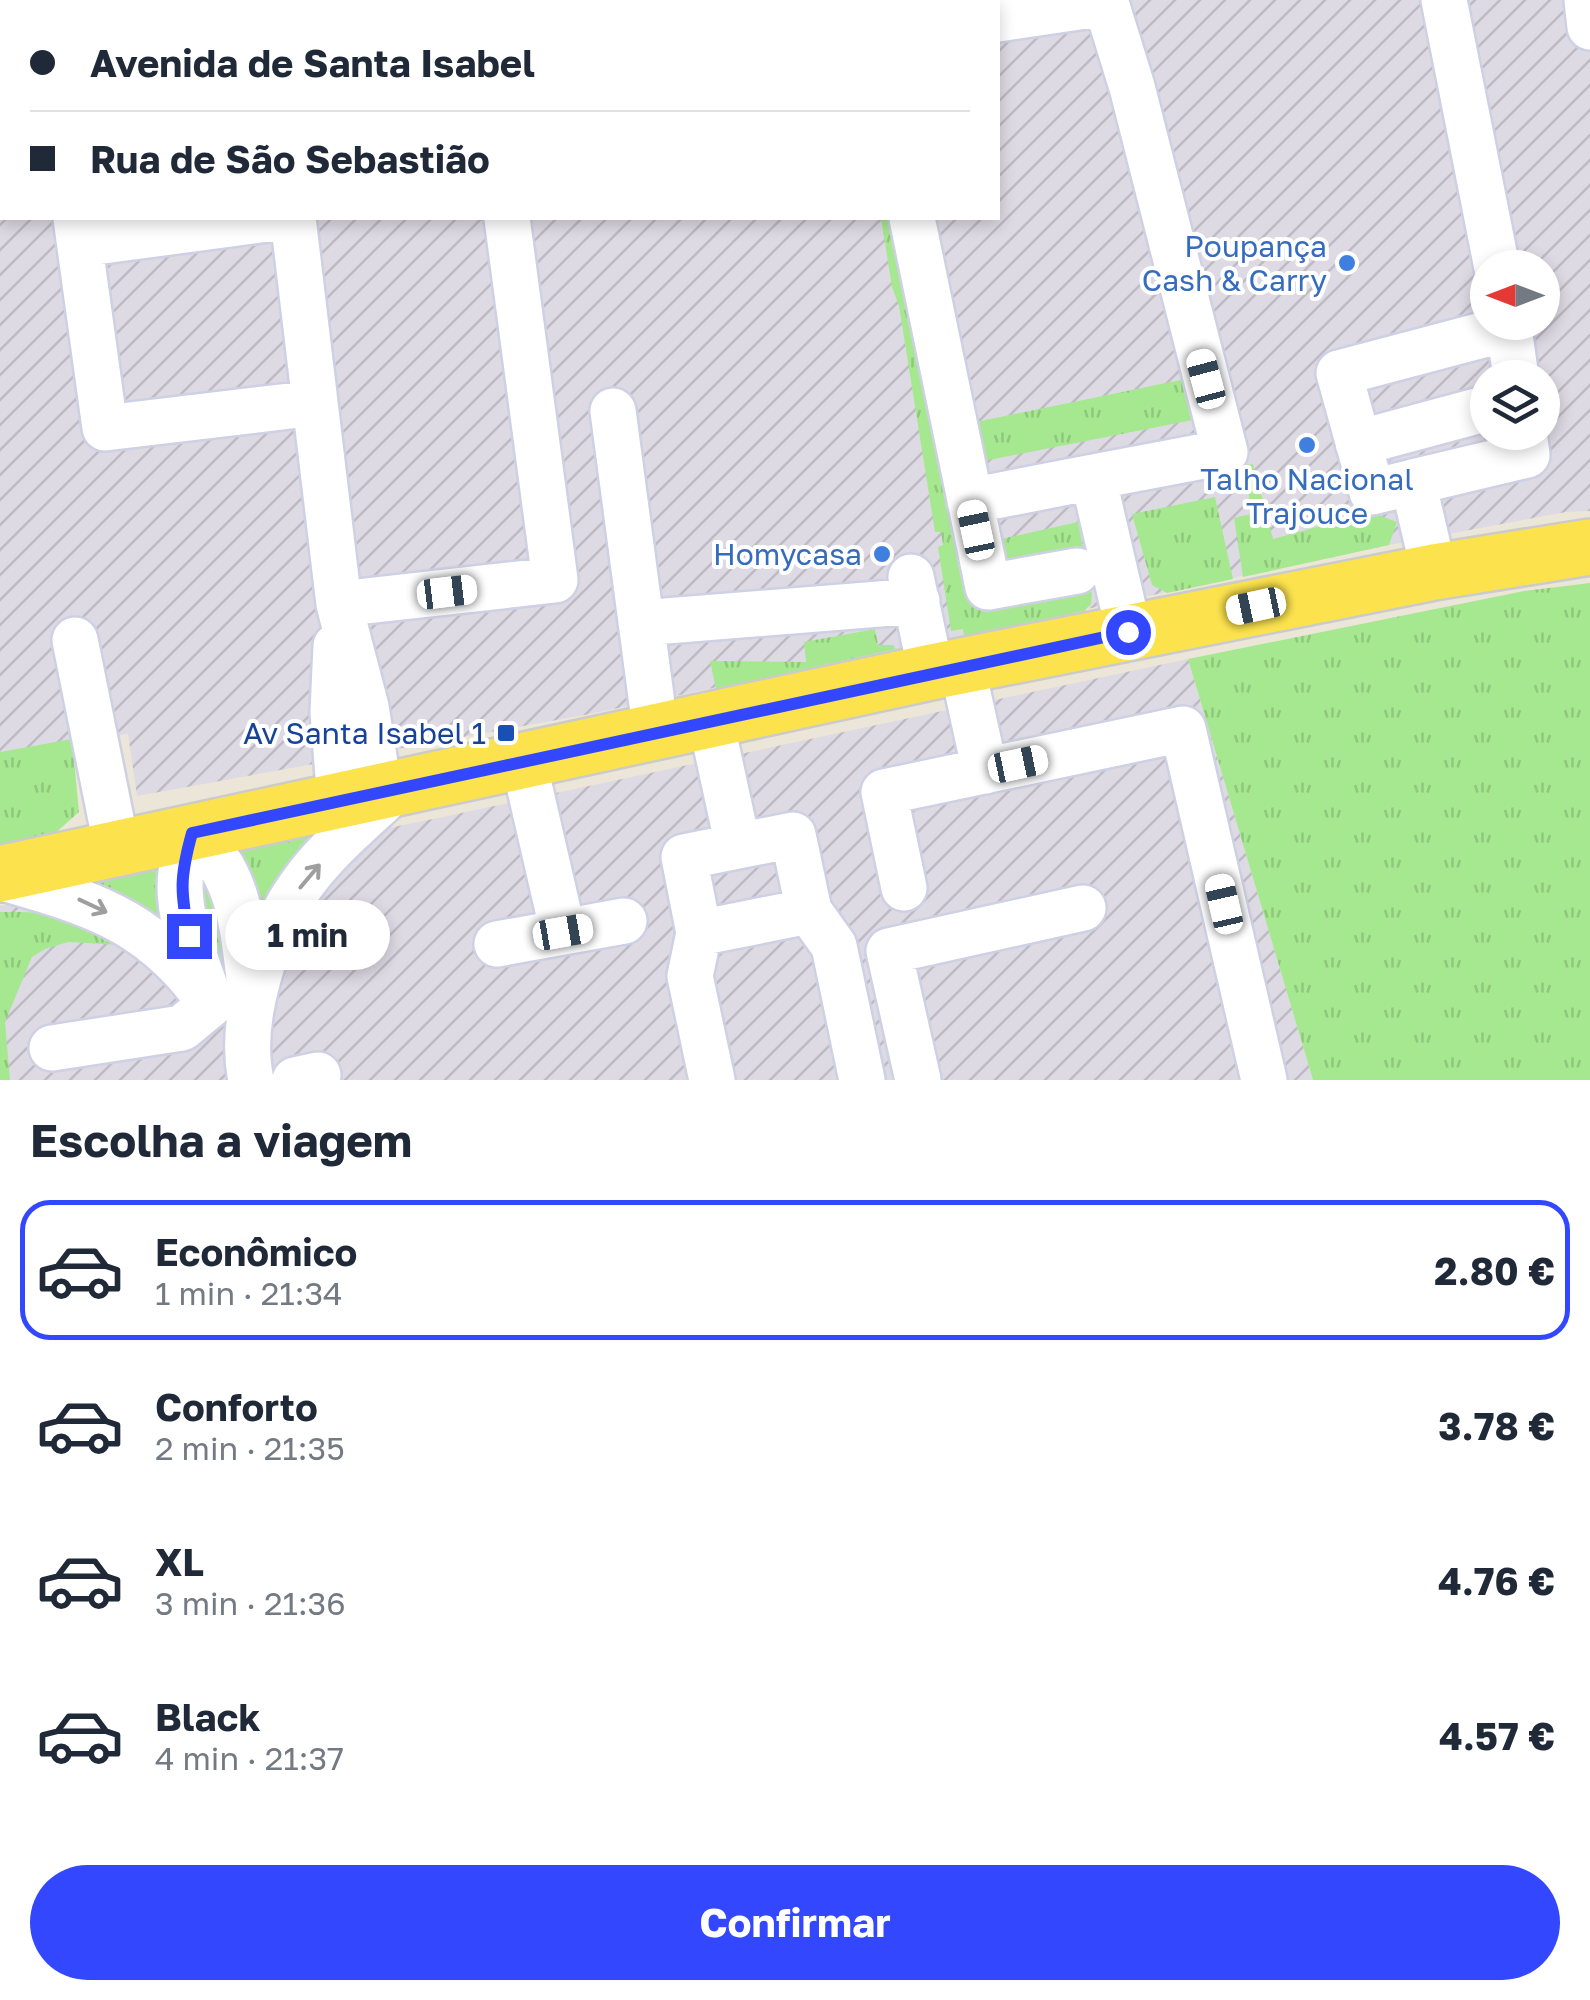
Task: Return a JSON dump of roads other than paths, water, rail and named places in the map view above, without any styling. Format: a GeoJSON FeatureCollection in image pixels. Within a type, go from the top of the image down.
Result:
{"type":"FeatureCollection","features":[{"type":"Feature","properties":{"kind":"main road"},"geometry":{"type":"LineString","coordinates":[[0,875],[947,669],[1294,598],[1590,546]]}},
{"type":"Feature","properties":{"kind":"street"},"geometry":{"type":"LineString","coordinates":[[1444,0],[1494,250]]}},
{"type":"Feature","properties":{"kind":"street"},"geometry":{"type":"LineString","coordinates":[[1587,0],[1590,27]]}},
{"type":"Feature","properties":{"kind":"street"},"geometry":{"type":"LineString","coordinates":[[970,501],[1225,452],[1132,88],[1106,4],[1000,19]]}},
{"type":"Feature","properties":{"kind":"street"},"geometry":{"type":"LineString","coordinates":[[243,220],[78,230],[105,428],[315,402]]}},
{"type":"Feature","properties":{"kind":"street"},"geometry":{"type":"LineString","coordinates":[[52,1048],[182,1028],[231,1002],[302,884],[371,796],[332,712],[339,604],[293,220]]}},
{"type":"Feature","properties":{"kind":"street"},"geometry":{"type":"LineString","coordinates":[[339,604],[555,580],[506,220]]}},
{"type":"Feature","properties":{"kind":"street"},"geometry":{"type":"LineString","coordinates":[[912,220],[988,587],[1077,571]]}},
{"type":"Feature","properties":{"kind":"street"},"geometry":{"type":"LineString","coordinates":[[1470,336],[1338,373],[1372,492],[1527,456],[1526,450]]}},
{"type":"Feature","properties":{"kind":"street"},"geometry":{"type":"LineString","coordinates":[[613,411],[656,734]]}},
{"type":"Feature","properties":{"kind":"street"},"geometry":{"type":"LineString","coordinates":[[1358,443],[1470,413]]}},
{"type":"Feature","properties":{"kind":"street"},"geometry":{"type":"LineString","coordinates":[[1093,478],[1128,632]]}},
{"type":"Feature","properties":{"kind":"street"},"geometry":{"type":"LineString","coordinates":[[1413,482],[1434,572]]}},
{"type":"Feature","properties":{"kind":"street"},"geometry":{"type":"LineString","coordinates":[[641,623],[914,589],[985,770]]}},
{"type":"Feature","properties":{"kind":"street"},"geometry":{"type":"LineString","coordinates":[[75,640],[117,849]]}},
{"type":"Feature","properties":{"kind":"street"},"geometry":{"type":"LineString","coordinates":[[712,722],[738,846]]}},
{"type":"Feature","properties":{"kind":"street"},"geometry":{"type":"LineString","coordinates":[[904,888],[884,792],[1183,729],[1264,1080]]}},
{"type":"Feature","properties":{"kind":"street"},"geometry":{"type":"LineString","coordinates":[[524,763],[563,932]]}},
{"type":"Feature","properties":{"kind":"street"},"geometry":{"type":"LineString","coordinates":[[192,833],[222,862],[232,882],[231,1002],[249,1072]]}},
{"type":"Feature","properties":{"kind":"street"},"geometry":{"type":"LineString","coordinates":[[712,1080],[690,976],[699,934],[684,857],[793,835],[809,911],[834,946],[862,1080]]}},
{"type":"Feature","properties":{"kind":"street"},"geometry":{"type":"LineString","coordinates":[[0,875],[78,899],[127,922],[231,1002]]}},
{"type":"Feature","properties":{"kind":"street"},"geometry":{"type":"LineString","coordinates":[[918,1080],[889,951],[1083,908]]}},
{"type":"Feature","properties":{"kind":"street"},"geometry":{"type":"LineString","coordinates":[[699,934],[809,911]]}},
{"type":"Feature","properties":{"kind":"street"},"geometry":{"type":"LineString","coordinates":[[498,944],[624,922]]}},
{"type":"Feature","properties":{"kind":"place","name":"Poupança Cash & Carry"},"geometry":{"type":"Point","coordinates":[1347,263]}},
{"type":"Feature","properties":{"kind":"place","name":"Talho Nacional Trajouce"},"geometry":{"type":"Point","coordinates":[1307,445]}},
{"type":"Feature","properties":{"kind":"place","name":"Homycasa"},"geometry":{"type":"Point","coordinates":[882,554]}},
{"type":"Feature","properties":{"kind":"place","name":"Av Santa Isabel 1"},"geometry":{"type":"Point","coordinates":[506,733]}}]}
